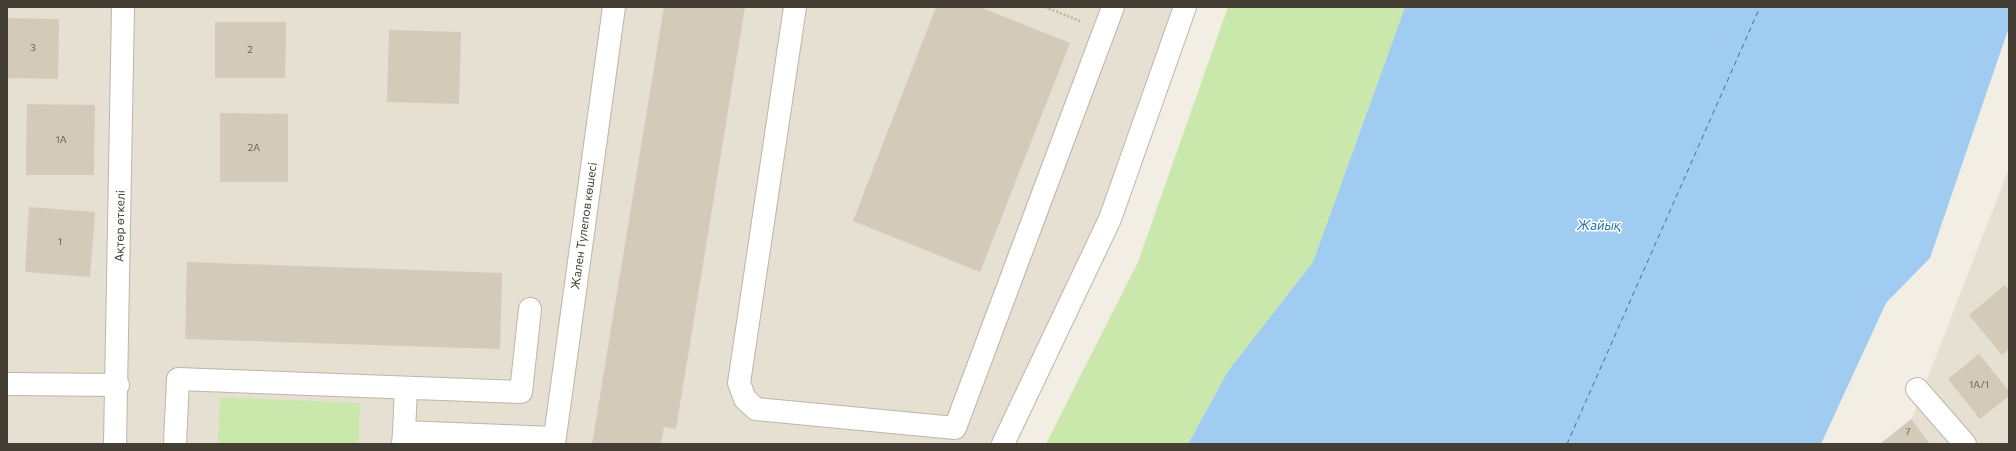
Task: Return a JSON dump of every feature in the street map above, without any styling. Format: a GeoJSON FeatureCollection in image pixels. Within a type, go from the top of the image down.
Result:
{"type":"FeatureCollection","features":[{"type":"Feature","properties":{"kind":"street","name":"Ақтөр өткелі"},"geometry":{"type":"LineString","coordinates":[[115,444],[118,385],[124,7]]}},
{"type":"Feature","properties":{"kind":"street","name":"Жален Тулепов көшесі"},"geometry":{"type":"LineString","coordinates":[[554,441],[614,7]]}},
{"type":"Feature","properties":{"kind":"street"},"geometry":{"type":"LineString","coordinates":[[795,7],[738,383],[745,399],[756,409],[950,436],[1113,7]]}},
{"type":"Feature","properties":{"kind":"street"},"geometry":{"type":"LineString","coordinates":[[1003,444],[1110,219],[1185,7]]}},
{"type":"Feature","properties":{"kind":"street"},"geometry":{"type":"LineString","coordinates":[[175,444],[178,379],[406,389],[521,392],[530,309]]}},
{"type":"Feature","properties":{"kind":"street"},"geometry":{"type":"LineString","coordinates":[[7,384],[118,385]]}},
{"type":"Feature","properties":{"kind":"street"},"geometry":{"type":"LineString","coordinates":[[406,389],[403,438],[554,441]]}},
{"type":"Feature","properties":{"kind":"street"},"geometry":{"type":"LineString","coordinates":[[1917,389],[1965,444]]}},
{"type":"Feature","properties":{"kind":"path"},"geometry":{"type":"LineString","coordinates":[[1045,7],[1086,24]]}},
{"type":"Feature","properties":{"kind":"shaded area"},"geometry":{"type":"Polygon","coordinates":[[[7,7],[1175,7],[1110,193],[992,444],[7,444],[7,7]]]}},
{"type":"Feature","properties":{"kind":"shaded area"},"geometry":{"type":"Polygon","coordinates":[[[2009,168],[2009,444],[1902,444],[2009,168]]]}},
{"type":"Feature","properties":{"kind":"green space"},"geometry":{"type":"Polygon","coordinates":[[[1228,7],[1405,7],[1313,262],[1228,371],[1188,444],[1046,444],[1138,262],[1228,7]]]}},
{"type":"Feature","properties":{"kind":"green space"},"geometry":{"type":"Polygon","coordinates":[[[220,397],[360,403],[359,444],[218,444],[220,397]]]}},
{"type":"Feature","properties":{"kind":"water","name":"Жайық"},"geometry":{"type":"Polygon","coordinates":[[[1405,7],[2009,7],[2009,27],[1930,258],[1886,303],[1821,444],[1188,444],[1228,371],[1313,262],[1405,7]]]}},
{"type":"Feature","properties":{"kind":"building"},"geometry":{"type":"Polygon","coordinates":[[[664,7],[745,7],[676,429],[664,427],[661,444],[592,444],[664,7]]]}},
{"type":"Feature","properties":{"kind":"building"},"geometry":{"type":"Polygon","coordinates":[[[936,7],[980,7],[1070,43],[980,272],[853,221],[936,7]]]}},
{"type":"Feature","properties":{"kind":"building"},"geometry":{"type":"Polygon","coordinates":[[[7,18],[59,19],[58,79],[7,78],[7,18]]]}},
{"type":"Feature","properties":{"kind":"building"},"geometry":{"type":"Polygon","coordinates":[[[215,22],[286,22],[285,78],[215,78],[215,22]]]}},
{"type":"Feature","properties":{"kind":"building"},"geometry":{"type":"Polygon","coordinates":[[[389,30],[461,32],[459,104],[387,102],[389,30]]]}},
{"type":"Feature","properties":{"kind":"building"},"geometry":{"type":"Polygon","coordinates":[[[27,104],[95,105],[94,175],[26,175],[27,104]]]}},
{"type":"Feature","properties":{"kind":"building"},"geometry":{"type":"Polygon","coordinates":[[[220,113],[288,114],[288,182],[220,182],[220,113]]]}},
{"type":"Feature","properties":{"kind":"building"},"geometry":{"type":"Polygon","coordinates":[[[29,207],[95,212],[90,277],[25,272],[29,207]]]}},
{"type":"Feature","properties":{"kind":"building"},"geometry":{"type":"Polygon","coordinates":[[[187,262],[502,273],[500,349],[185,339],[187,262]]]}},
{"type":"Feature","properties":{"kind":"building"},"geometry":{"type":"Polygon","coordinates":[[[2005,285],[2009,290],[2009,349],[2002,355],[1969,315],[2005,285]]]}},
{"type":"Feature","properties":{"kind":"building"},"geometry":{"type":"Polygon","coordinates":[[[1979,354],[2009,391],[2009,396],[1980,419],[1948,379],[1979,354]]]}},
{"type":"Feature","properties":{"kind":"building"},"geometry":{"type":"Polygon","coordinates":[[[1911,419],[1930,444],[1880,444],[1911,419]]]}},
{"type":"Feature","properties":{"kind":"ferry route"},"geometry":{"type":"LineString","coordinates":[[1567,444],[1760,7]]}}]}
